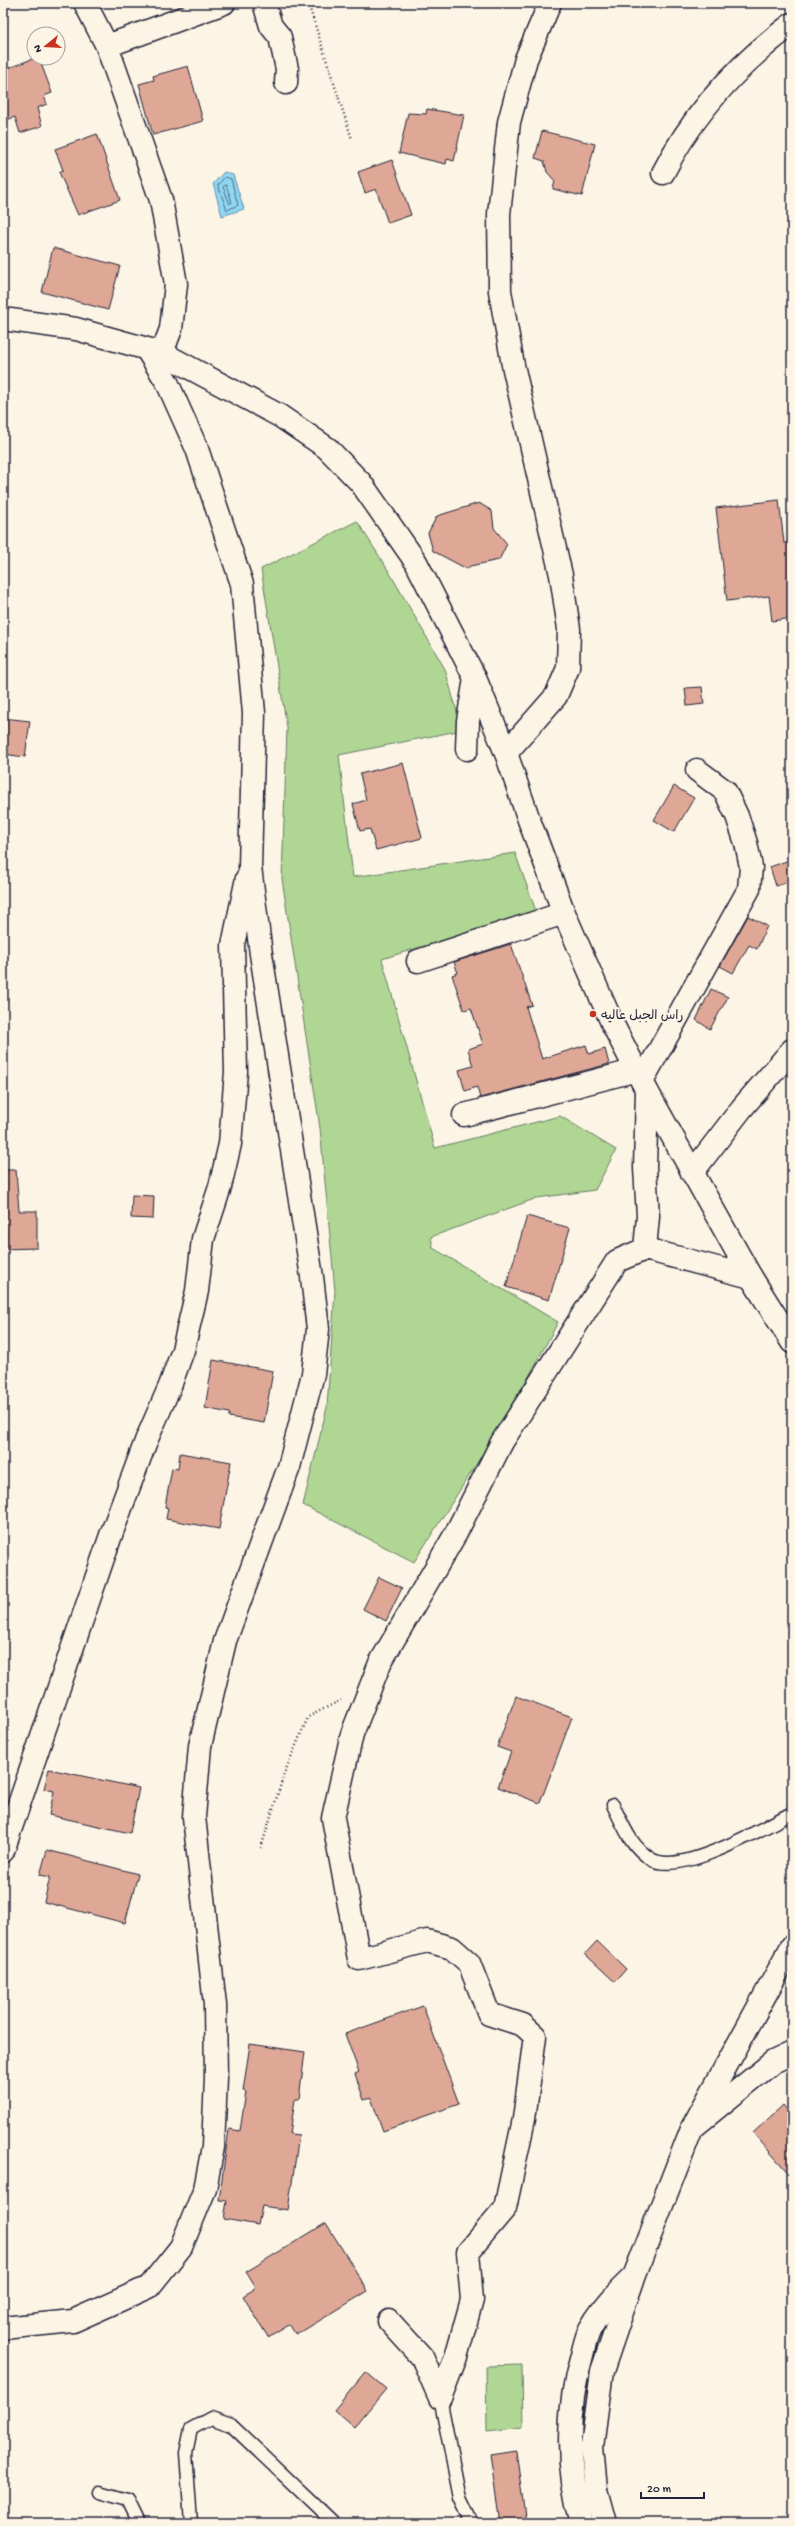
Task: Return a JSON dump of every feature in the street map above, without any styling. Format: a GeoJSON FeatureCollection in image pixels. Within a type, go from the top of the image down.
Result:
{"type":"FeatureCollection","features":[{"type":"Feature","properties":{"kind":"street"},"geometry":{"type":"LineString","coordinates":[[85,3],[107,46],[161,200],[176,284],[171,329],[154,352]]}},
{"type":"Feature","properties":{"kind":"street"},"geometry":{"type":"LineString","coordinates":[[107,46],[224,3]]}},
{"type":"Feature","properties":{"kind":"street"},"geometry":{"type":"LineString","coordinates":[[264,3],[272,26],[280,37],[287,69],[286,83]]}},
{"type":"Feature","properties":{"kind":"street"},"geometry":{"type":"LineString","coordinates":[[506,753],[556,696],[568,668],[569,629],[561,575],[513,366],[500,291],[499,214],[509,122],[526,59],[550,3]]}},
{"type":"Feature","properties":{"kind":"street"},"geometry":{"type":"LineString","coordinates":[[663,173],[680,140],[705,105],[750,58],[792,24]]}},
{"type":"Feature","properties":{"kind":"street"},"geometry":{"type":"LineString","coordinates":[[3,319],[76,329],[154,352],[280,416],[327,448],[356,478],[386,517],[416,562],[475,678],[506,753],[564,914],[590,976],[642,1081],[751,1277],[792,1342]]}},
{"type":"Feature","properties":{"kind":"street"},"geometry":{"type":"LineString","coordinates":[[3,2328],[74,2321],[149,2287],[181,2247],[205,2189],[213,2147],[216,2078],[215,2006],[194,1817],[200,1746],[225,1641],[290,1467],[313,1374],[318,1329],[312,1276],[261,954],[250,867],[254,713],[242,584],[197,449],[154,352]]}},
{"type":"Feature","properties":{"kind":"street"},"geometry":{"type":"LineString","coordinates":[[467,749],[468,721],[475,678]]}},
{"type":"Feature","properties":{"kind":"street"},"geometry":{"type":"LineString","coordinates":[[644,1249],[648,1216],[642,1081],[749,889],[751,868],[746,843],[737,816],[725,791],[697,770]]}},
{"type":"Feature","properties":{"kind":"street"},"geometry":{"type":"LineString","coordinates":[[3,1851],[112,1532],[146,1441],[170,1386],[183,1350],[198,1291],[203,1239],[220,1188],[230,1144],[236,1072],[233,944],[250,867]]}},
{"type":"Feature","properties":{"kind":"street"},"geometry":{"type":"LineString","coordinates":[[418,961],[564,914]]}},
{"type":"Feature","properties":{"kind":"street"},"geometry":{"type":"LineString","coordinates":[[692,1173],[742,1108],[792,1050]]}},
{"type":"Feature","properties":{"kind":"street"},"geometry":{"type":"LineString","coordinates":[[464,1115],[642,1081]]}},
{"type":"Feature","properties":{"kind":"street"},"geometry":{"type":"LineString","coordinates":[[440,2398],[456,2357],[472,2300],[468,2252],[505,2208],[524,2119],[535,2036],[523,2025],[489,2014],[469,1963],[452,1948],[426,1941],[359,1959],[332,1818],[352,1734],[380,1663],[455,1535],[502,1442],[617,1261],[644,1249],[751,1277]]}},
{"type":"Feature","properties":{"kind":"street"},"geometry":{"type":"LineString","coordinates":[[605,2523],[596,2490],[592,2447],[602,2371],[635,2274],[692,2128],[792,1946]]}},
{"type":"Feature","properties":{"kind":"street"},"geometry":{"type":"LineString","coordinates":[[692,2128],[773,2062],[792,2053]]}},
{"type":"Feature","properties":{"kind":"street"},"geometry":{"type":"LineString","coordinates":[[582,2523],[570,2463],[570,2423],[577,2372],[589,2331],[607,2302],[635,2274]]}},
{"type":"Feature","properties":{"kind":"street"},"geometry":{"type":"LineString","coordinates":[[389,2321],[422,2357],[440,2398]]}},
{"type":"Feature","properties":{"kind":"lane"},"geometry":{"type":"LineString","coordinates":[[613,1805],[633,1843],[650,1859],[662,1864],[693,1860],[792,1813]]}},
{"type":"Feature","properties":{"kind":"lane"},"geometry":{"type":"LineString","coordinates":[[440,2398],[460,2498],[471,2521],[468,2523]]}},
{"type":"Feature","properties":{"kind":"lane"},"geometry":{"type":"LineString","coordinates":[[191,2523],[187,2447],[191,2429],[212,2418],[231,2425],[334,2523]]}},
{"type":"Feature","properties":{"kind":"lane"},"geometry":{"type":"LineString","coordinates":[[99,2492],[128,2500],[139,2523]]}},
{"type":"Feature","properties":{"kind":"path"},"geometry":{"type":"LineString","coordinates":[[308,3],[352,139]]}},
{"type":"Feature","properties":{"kind":"path"},"geometry":{"type":"LineString","coordinates":[[261,1848],[284,1774],[308,1716],[328,1705],[370,1690]]}},
{"type":"Feature","properties":{"kind":"green space"},"geometry":{"type":"Polygon","coordinates":[[[357,521],[388,570],[445,669],[462,730],[339,755],[353,877],[515,853],[536,911],[382,959],[435,1148],[560,1116],[616,1150],[595,1190],[537,1198],[431,1237],[433,1248],[558,1322],[511,1410],[414,1562],[303,1505],[327,1407],[335,1291],[320,1128],[282,879],[287,728],[261,569],[357,521]]]}},
{"type":"Feature","properties":{"kind":"green space"},"geometry":{"type":"Polygon","coordinates":[[[522,2365],[523,2428],[487,2432],[486,2366],[522,2365]]]}},
{"type":"Feature","properties":{"kind":"water"},"geometry":{"type":"Polygon","coordinates":[[[224,172],[233,175],[244,209],[222,216],[213,184],[224,172]]]}},
{"type":"Feature","properties":{"kind":"building"},"geometry":{"type":"Polygon","coordinates":[[[26,61],[26,66],[42,66],[52,93],[44,96],[47,104],[37,108],[42,126],[20,133],[15,117],[3,121],[3,70],[26,61]]]}},
{"type":"Feature","properties":{"kind":"building"},"geometry":{"type":"Polygon","coordinates":[[[188,66],[203,121],[153,135],[139,84],[154,80],[153,76],[188,66]]]}},
{"type":"Feature","properties":{"kind":"building"},"geometry":{"type":"Polygon","coordinates":[[[427,109],[464,115],[454,161],[447,159],[446,164],[399,153],[408,113],[426,114],[427,109]]]}},
{"type":"Feature","properties":{"kind":"building"},"geometry":{"type":"Polygon","coordinates":[[[542,131],[595,144],[582,196],[553,189],[555,181],[547,172],[544,161],[535,158],[542,131]]]}},
{"type":"Feature","properties":{"kind":"building"},"geometry":{"type":"Polygon","coordinates":[[[97,134],[120,200],[78,215],[59,172],[63,170],[55,149],[97,134]]]}},
{"type":"Feature","properties":{"kind":"building"},"geometry":{"type":"Polygon","coordinates":[[[392,160],[411,215],[388,223],[376,189],[365,193],[358,172],[392,160]]]}},
{"type":"Feature","properties":{"kind":"building"},"geometry":{"type":"Polygon","coordinates":[[[53,248],[120,266],[108,310],[42,292],[53,248]]]}},
{"type":"Feature","properties":{"kind":"building"},"geometry":{"type":"Polygon","coordinates":[[[779,500],[784,543],[792,542],[792,618],[772,621],[769,596],[727,601],[716,508],[779,500]]]}},
{"type":"Feature","properties":{"kind":"building"},"geometry":{"type":"Polygon","coordinates":[[[479,503],[492,511],[494,528],[507,544],[499,560],[470,566],[467,569],[433,551],[428,533],[437,516],[479,503]]]}},
{"type":"Feature","properties":{"kind":"building"},"geometry":{"type":"Polygon","coordinates":[[[702,687],[704,704],[687,706],[685,688],[702,687]]]}},
{"type":"Feature","properties":{"kind":"building"},"geometry":{"type":"Polygon","coordinates":[[[3,718],[30,721],[25,757],[3,754],[3,718]]]}},
{"type":"Feature","properties":{"kind":"building"},"geometry":{"type":"Polygon","coordinates":[[[403,763],[422,838],[376,850],[370,829],[360,831],[353,804],[366,800],[360,774],[403,763]]]}},
{"type":"Feature","properties":{"kind":"building"},"geometry":{"type":"Polygon","coordinates":[[[674,786],[694,798],[674,832],[654,820],[674,786]]]}},
{"type":"Feature","properties":{"kind":"building"},"geometry":{"type":"Polygon","coordinates":[[[792,859],[792,881],[776,886],[770,867],[792,859]]]}},
{"type":"Feature","properties":{"kind":"building"},"geometry":{"type":"Polygon","coordinates":[[[748,916],[767,926],[757,949],[749,945],[733,973],[720,966],[748,916]]]}},
{"type":"Feature","properties":{"kind":"building"},"geometry":{"type":"Polygon","coordinates":[[[511,944],[532,1005],[526,1007],[542,1059],[586,1045],[589,1054],[605,1049],[609,1064],[480,1098],[477,1087],[465,1091],[459,1070],[473,1066],[468,1049],[483,1044],[471,1008],[464,1010],[452,975],[458,973],[454,962],[511,944]]]}},
{"type":"Feature","properties":{"kind":"building"},"geometry":{"type":"Polygon","coordinates":[[[711,989],[728,997],[710,1029],[696,1020],[711,989]]]}},
{"type":"Feature","properties":{"kind":"building"},"geometry":{"type":"Polygon","coordinates":[[[3,1170],[16,1170],[19,1211],[37,1211],[37,1248],[3,1249],[3,1170]]]}},
{"type":"Feature","properties":{"kind":"building"},"geometry":{"type":"Polygon","coordinates":[[[132,1195],[154,1196],[153,1219],[131,1218],[132,1195]]]}},
{"type":"Feature","properties":{"kind":"building"},"geometry":{"type":"Polygon","coordinates":[[[527,1216],[570,1228],[549,1300],[506,1287],[527,1216]]]}},
{"type":"Feature","properties":{"kind":"building"},"geometry":{"type":"Polygon","coordinates":[[[213,1360],[273,1371],[264,1423],[229,1417],[229,1413],[205,1408],[213,1360]]]}},
{"type":"Feature","properties":{"kind":"building"},"geometry":{"type":"Polygon","coordinates":[[[180,1453],[231,1462],[219,1529],[166,1519],[168,1508],[165,1507],[172,1468],[178,1469],[180,1453]]]}},
{"type":"Feature","properties":{"kind":"building"},"geometry":{"type":"Polygon","coordinates":[[[379,1577],[402,1588],[386,1621],[363,1609],[379,1577]]]}},
{"type":"Feature","properties":{"kind":"building"},"geometry":{"type":"Polygon","coordinates":[[[516,1696],[572,1717],[540,1803],[498,1787],[511,1752],[497,1747],[516,1696]]]}},
{"type":"Feature","properties":{"kind":"building"},"geometry":{"type":"Polygon","coordinates":[[[49,1769],[139,1788],[130,1833],[49,1815],[54,1791],[44,1789],[49,1769]]]}},
{"type":"Feature","properties":{"kind":"building"},"geometry":{"type":"Polygon","coordinates":[[[47,1850],[138,1874],[125,1923],[44,1902],[50,1877],[40,1875],[47,1850]]]}},
{"type":"Feature","properties":{"kind":"building"},"geometry":{"type":"Polygon","coordinates":[[[597,1941],[626,1969],[615,1982],[585,1954],[597,1941]]]}},
{"type":"Feature","properties":{"kind":"building"},"geometry":{"type":"Polygon","coordinates":[[[423,2006],[459,2104],[383,2131],[371,2098],[364,2100],[355,2074],[359,2072],[345,2034],[423,2006]]]}},
{"type":"Feature","properties":{"kind":"building"},"geometry":{"type":"Polygon","coordinates":[[[250,2044],[305,2052],[299,2099],[295,2099],[290,2134],[299,2135],[288,2210],[262,2206],[258,2225],[224,2219],[227,2201],[219,2200],[229,2129],[240,2131],[246,2092],[243,2091],[250,2044]]]}},
{"type":"Feature","properties":{"kind":"building"},"geometry":{"type":"Polygon","coordinates":[[[783,2105],[792,2115],[792,2177],[753,2133],[783,2105]]]}},
{"type":"Feature","properties":{"kind":"building"},"geometry":{"type":"Polygon","coordinates":[[[326,2223],[368,2291],[296,2335],[289,2324],[268,2337],[243,2296],[256,2288],[246,2272],[326,2223]]]}},
{"type":"Feature","properties":{"kind":"building"},"geometry":{"type":"Polygon","coordinates":[[[366,2372],[386,2389],[354,2427],[334,2410],[366,2372]]]}},
{"type":"Feature","properties":{"kind":"building"},"geometry":{"type":"Polygon","coordinates":[[[516,2451],[526,2523],[500,2523],[490,2455],[516,2451]]]}},
{"type":"Feature","properties":{"kind":"place","name":"راس الجبل عاليه"},"geometry":{"type":"Point","coordinates":[593,1014]}}]}
